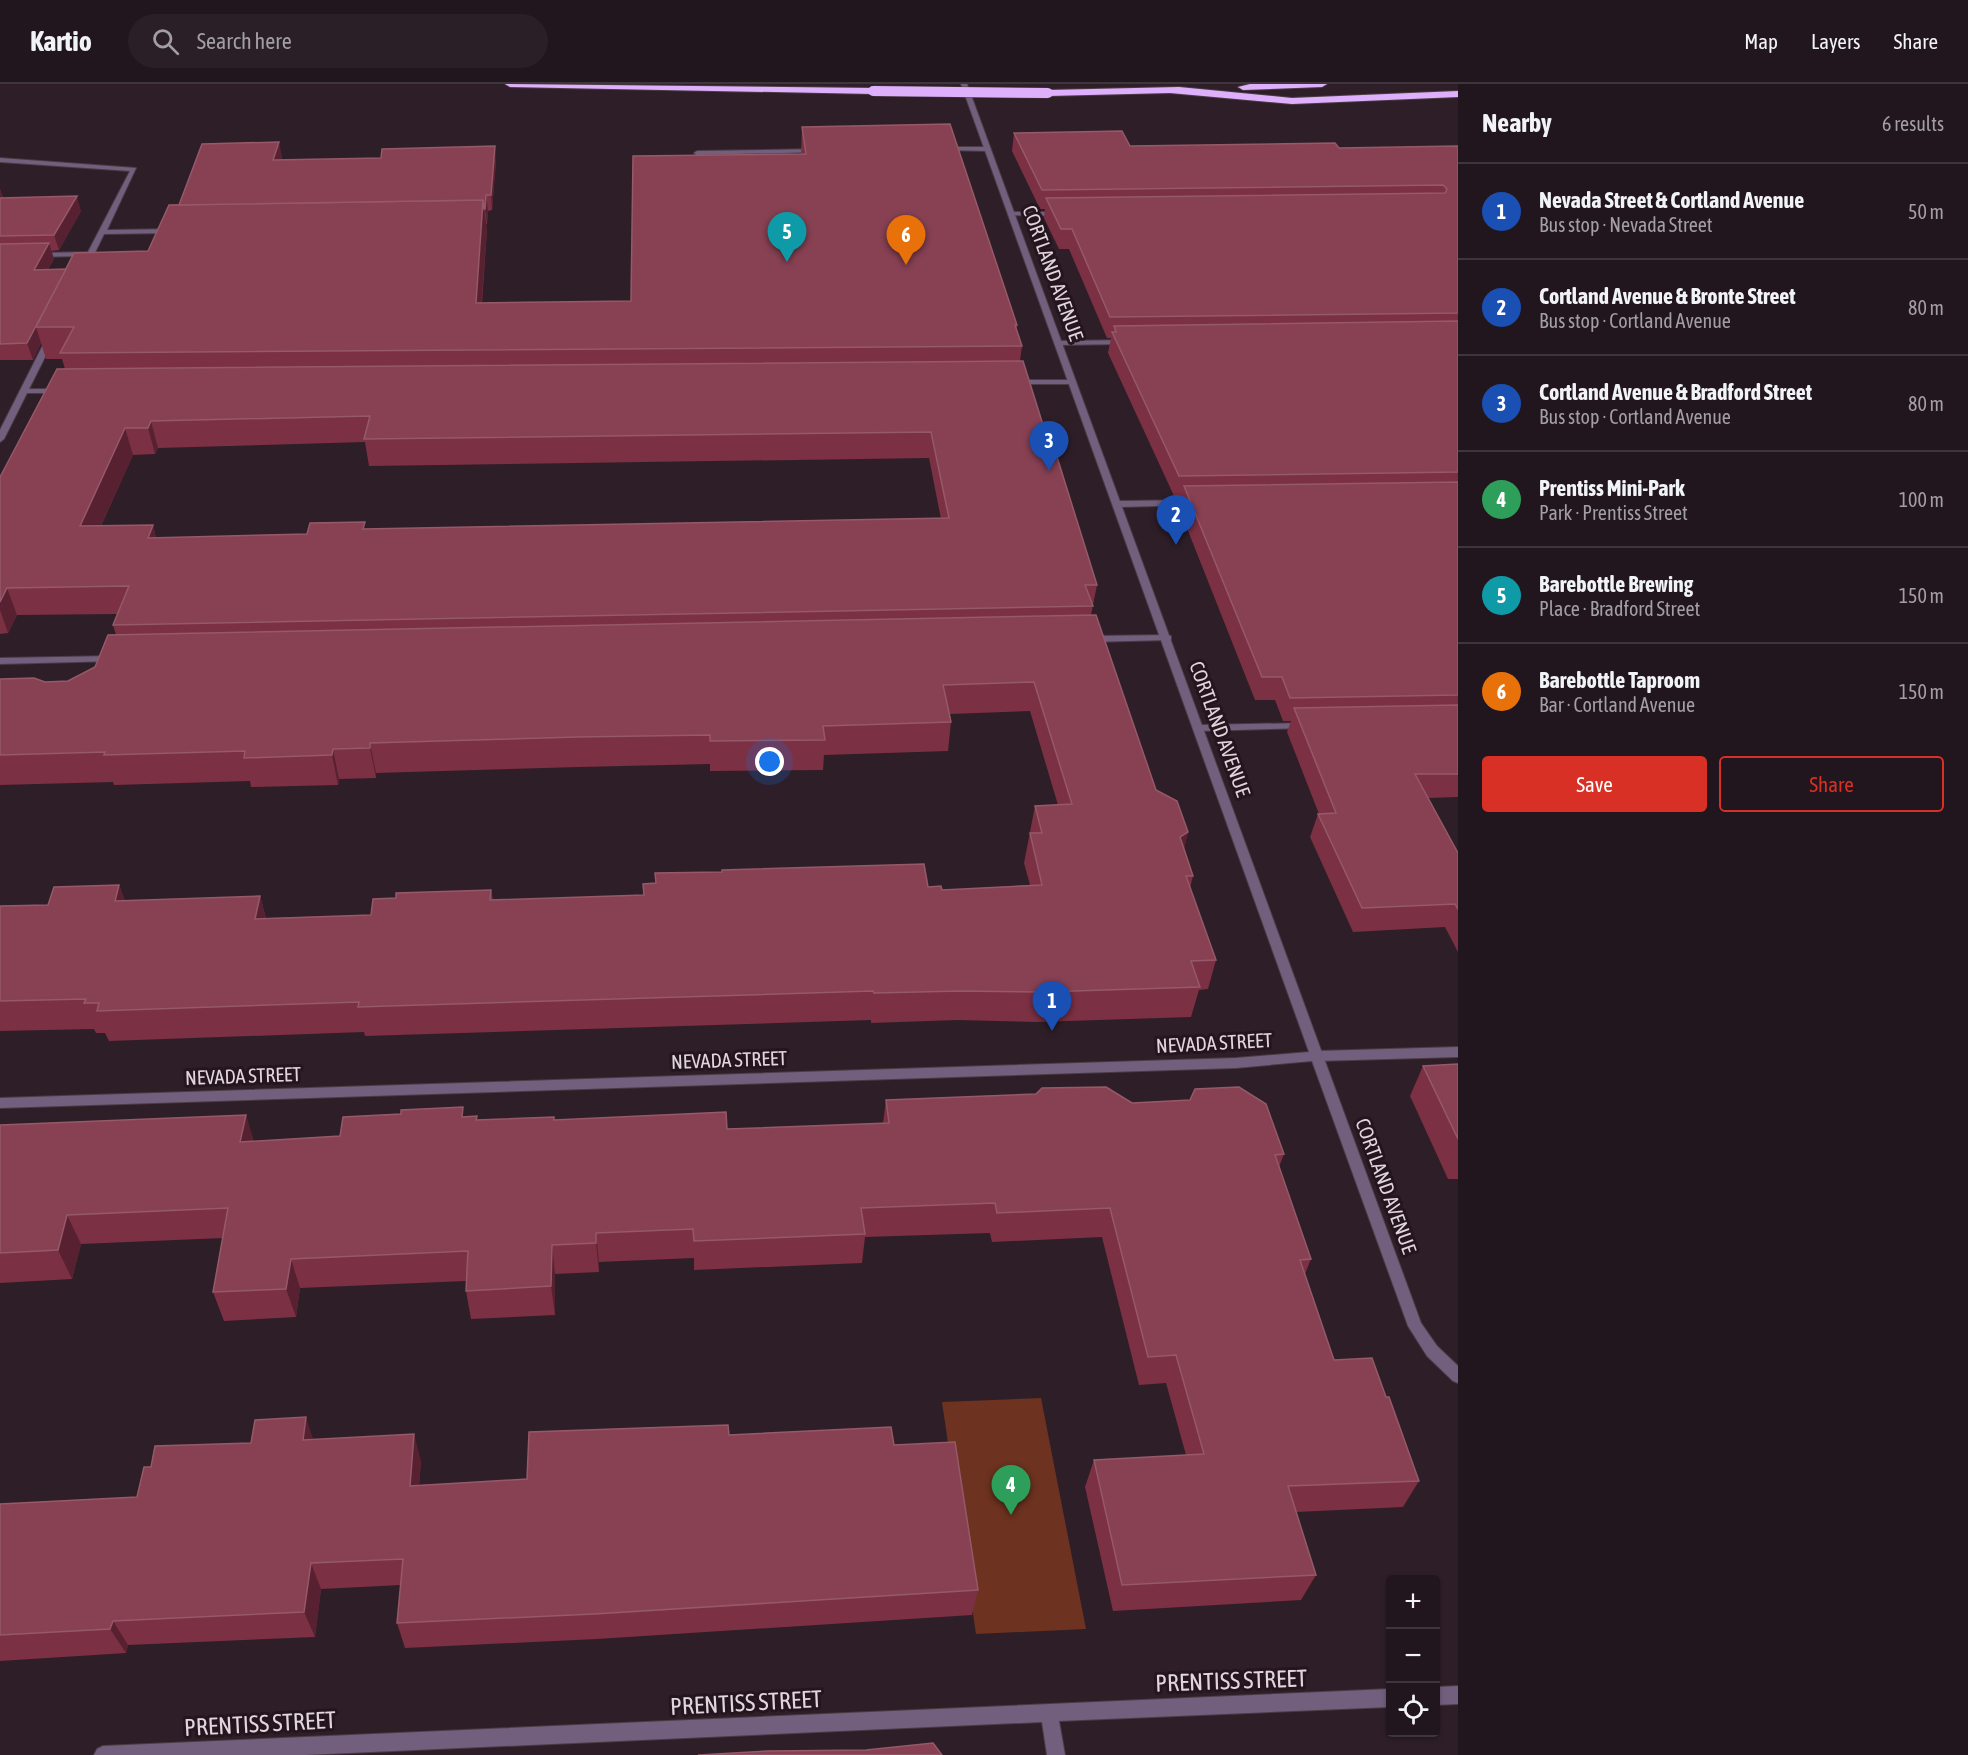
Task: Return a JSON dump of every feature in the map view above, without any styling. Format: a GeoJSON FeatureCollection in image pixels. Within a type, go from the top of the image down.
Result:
{"type":"FeatureCollection","features":[{"type":"Feature","properties":{"kind":"highway"},"geometry":{"type":"LineString","coordinates":[[510,84],[695,89],[1048,93],[1322,84]]}},
{"type":"Feature","properties":{"kind":"highway"},"geometry":{"type":"LineString","coordinates":[[1168,90],[1292,101],[1458,94]]}},
{"type":"Feature","properties":{"kind":"street","name":"CORTLAND AVENUE"},"geometry":{"type":"LineString","coordinates":[[964,84],[1010,214],[1119,504],[1415,1326],[1432,1351],[1458,1376]]}},
{"type":"Feature","properties":{"kind":"street"},"geometry":{"type":"LineString","coordinates":[[931,150],[987,148]]}},
{"type":"Feature","properties":{"kind":"street"},"geometry":{"type":"LineString","coordinates":[[697,153],[825,151]]}},
{"type":"Feature","properties":{"kind":"street"},"geometry":{"type":"LineString","coordinates":[[0,160],[134,169],[80,275]]}},
{"type":"Feature","properties":{"kind":"street"},"geometry":{"type":"LineString","coordinates":[[1010,214],[1071,214]]}},
{"type":"Feature","properties":{"kind":"street"},"geometry":{"type":"LineString","coordinates":[[102,232],[186,231]]}},
{"type":"Feature","properties":{"kind":"street"},"geometry":{"type":"LineString","coordinates":[[22,255],[90,254]]}},
{"type":"Feature","properties":{"kind":"street"},"geometry":{"type":"LineString","coordinates":[[0,439],[55,328]]}},
{"type":"Feature","properties":{"kind":"street"},"geometry":{"type":"LineString","coordinates":[[1058,343],[1135,342]]}},
{"type":"Feature","properties":{"kind":"street"},"geometry":{"type":"LineString","coordinates":[[1003,382],[1072,382]]}},
{"type":"Feature","properties":{"kind":"street"},"geometry":{"type":"LineString","coordinates":[[25,391],[73,390]]}},
{"type":"Feature","properties":{"kind":"street"},"geometry":{"type":"LineString","coordinates":[[1119,504],[1210,503]]}},
{"type":"Feature","properties":{"kind":"street"},"geometry":{"type":"LineString","coordinates":[[1079,640],[1167,638]]}},
{"type":"Feature","properties":{"kind":"street"},"geometry":{"type":"LineString","coordinates":[[0,661],[120,659]]}},
{"type":"Feature","properties":{"kind":"street"},"geometry":{"type":"LineString","coordinates":[[1200,728],[1321,726]]}},
{"type":"Feature","properties":{"kind":"street","name":"NEVADA STREET"},"geometry":{"type":"LineString","coordinates":[[0,1103],[1236,1063],[1318,1056],[1458,1052]]}},
{"type":"Feature","properties":{"kind":"street"},"geometry":{"type":"LineString","coordinates":[[1440,1696],[1458,1695]]}},
{"type":"Feature","properties":{"kind":"street","name":"PRENTISS STREET"},"geometry":{"type":"LineString","coordinates":[[103,1755],[1386,1698]]}},
{"type":"Feature","properties":{"kind":"street"},"geometry":{"type":"LineString","coordinates":[[1049,1713],[1056,1755]]}},
{"type":"Feature","properties":{"kind":"shaded area"},"geometry":{"type":"Polygon","coordinates":[[[1041,1398],[1086,1629],[976,1634],[942,1402],[1041,1398]]]}},
{"type":"Feature","properties":{"kind":"building"},"geometry":{"type":"Polygon","coordinates":[[[950,124],[1022,346],[60,353],[74,327],[36,327],[74,253],[148,251],[169,205],[483,200],[476,303],[631,301],[633,156],[806,154],[802,127],[950,124]]]}},
{"type":"Feature","properties":{"kind":"building"},"geometry":{"type":"Polygon","coordinates":[[[1122,131],[1130,146],[1335,143],[1339,148],[1458,146],[1458,313],[1110,317],[1072,229],[1061,229],[1046,198],[1445,193],[1447,189],[1443,185],[1042,190],[1014,133],[1122,131]]]}},
{"type":"Feature","properties":{"kind":"building"},"geometry":{"type":"Polygon","coordinates":[[[279,142],[273,160],[381,158],[382,149],[495,146],[491,195],[486,195],[485,209],[483,200],[179,205],[202,144],[279,142]]]}},
{"type":"Feature","properties":{"kind":"building"},"geometry":{"type":"Polygon","coordinates":[[[77,196],[54,235],[0,236],[0,198],[77,196]]]}},
{"type":"Feature","properties":{"kind":"building"},"geometry":{"type":"Polygon","coordinates":[[[49,243],[34,270],[66,269],[27,343],[0,344],[0,244],[49,243]]]}},
{"type":"Feature","properties":{"kind":"building"},"geometry":{"type":"Polygon","coordinates":[[[1458,321],[1458,472],[1179,476],[1112,332],[1116,332],[1114,326],[1458,321]]]}},
{"type":"Feature","properties":{"kind":"building"},"geometry":{"type":"Polygon","coordinates":[[[1023,361],[1049,444],[1053,444],[1097,585],[1085,585],[1093,606],[113,625],[129,586],[7,588],[0,602],[0,477],[57,369],[1023,361]],[[370,416],[151,421],[148,428],[125,428],[80,526],[153,525],[148,538],[307,534],[310,523],[365,522],[363,529],[949,518],[931,432],[364,439],[370,416]]]}},
{"type":"Feature","properties":{"kind":"building"},"geometry":{"type":"Polygon","coordinates":[[[1458,482],[1458,695],[1290,698],[1282,677],[1262,677],[1184,486],[1458,482]]]}},
{"type":"Feature","properties":{"kind":"building"},"geometry":{"type":"Polygon","coordinates":[[[1096,615],[1156,790],[1177,801],[1188,832],[1180,837],[1193,876],[1186,876],[1216,960],[1191,961],[1200,987],[1042,992],[874,993],[873,991],[358,1007],[359,1002],[97,1011],[99,1003],[84,1003],[86,999],[0,1001],[0,906],[48,905],[54,887],[119,885],[115,901],[260,896],[255,919],[371,915],[373,899],[396,898],[396,893],[491,890],[490,900],[644,895],[643,884],[656,883],[655,873],[722,872],[722,870],[924,864],[928,887],[941,886],[942,890],[1042,885],[1030,833],[1042,833],[1035,806],[1072,804],[1034,682],[943,685],[951,722],[823,726],[825,740],[710,741],[710,735],[577,737],[370,743],[370,748],[333,749],[332,755],[244,758],[245,751],[0,755],[0,679],[34,678],[45,682],[68,681],[95,667],[108,635],[1096,615]]]}},
{"type":"Feature","properties":{"kind":"building"},"geometry":{"type":"Polygon","coordinates":[[[1458,705],[1458,774],[1415,774],[1458,853],[1458,909],[1455,904],[1362,908],[1318,814],[1336,813],[1294,708],[1458,705]]]}},
{"type":"Feature","properties":{"kind":"building"},"geometry":{"type":"Polygon","coordinates":[[[1458,1064],[1458,1139],[1423,1066],[1458,1064]]]}},
{"type":"Feature","properties":{"kind":"building"},"geometry":{"type":"Polygon","coordinates":[[[1106,1087],[1132,1103],[1190,1100],[1195,1089],[1239,1087],[1266,1104],[1284,1154],[1275,1155],[1311,1259],[1300,1260],[1334,1360],[1372,1358],[1386,1397],[1389,1397],[1419,1481],[1288,1486],[1316,1575],[1122,1585],[1094,1460],[1204,1454],[1176,1355],[1148,1357],[1110,1208],[997,1213],[995,1203],[861,1208],[865,1234],[694,1241],[693,1229],[596,1233],[596,1243],[552,1245],[551,1286],[466,1291],[468,1251],[291,1259],[286,1289],[213,1292],[228,1208],[67,1215],[58,1250],[0,1253],[0,1125],[246,1115],[240,1142],[340,1136],[343,1117],[401,1114],[401,1110],[463,1107],[462,1117],[477,1116],[476,1120],[554,1117],[554,1120],[726,1112],[727,1129],[889,1123],[886,1100],[1036,1094],[1042,1088],[1106,1087]]]}},
{"type":"Feature","properties":{"kind":"building"},"geometry":{"type":"Polygon","coordinates":[[[306,1417],[303,1440],[414,1434],[410,1486],[527,1479],[529,1432],[728,1425],[729,1435],[891,1427],[894,1445],[955,1442],[978,1590],[594,1614],[397,1623],[403,1559],[311,1563],[304,1612],[113,1621],[110,1629],[0,1635],[0,1504],[137,1497],[144,1467],[151,1467],[155,1446],[251,1443],[255,1420],[306,1417]]]}},
{"type":"Feature","properties":{"kind":"building"},"geometry":{"type":"Polygon","coordinates":[[[933,1743],[942,1755],[698,1755],[768,1751],[866,1750],[933,1743]]]}},
{"type":"Feature","properties":{"kind":"place","name":"Barebottle Brewing"},"geometry":{"type":"Point","coordinates":[787,262]}},
{"type":"Feature","properties":{"kind":"place","name":"Barebottle Taproom"},"geometry":{"type":"Point","coordinates":[906,265]}},
{"type":"Feature","properties":{"kind":"place","name":"Cortland Avenue & Bradford Street"},"geometry":{"type":"Point","coordinates":[1049,471]}},
{"type":"Feature","properties":{"kind":"place","name":"Cortland Avenue & Bronte Street"},"geometry":{"type":"Point","coordinates":[1176,545]}},
{"type":"Feature","properties":{"kind":"place","name":"Nevada Street & Cortland Avenue"},"geometry":{"type":"Point","coordinates":[1052,1031]}},
{"type":"Feature","properties":{"kind":"place","name":"Prentiss Mini-Park"},"geometry":{"type":"Point","coordinates":[1011,1515]}}]}
